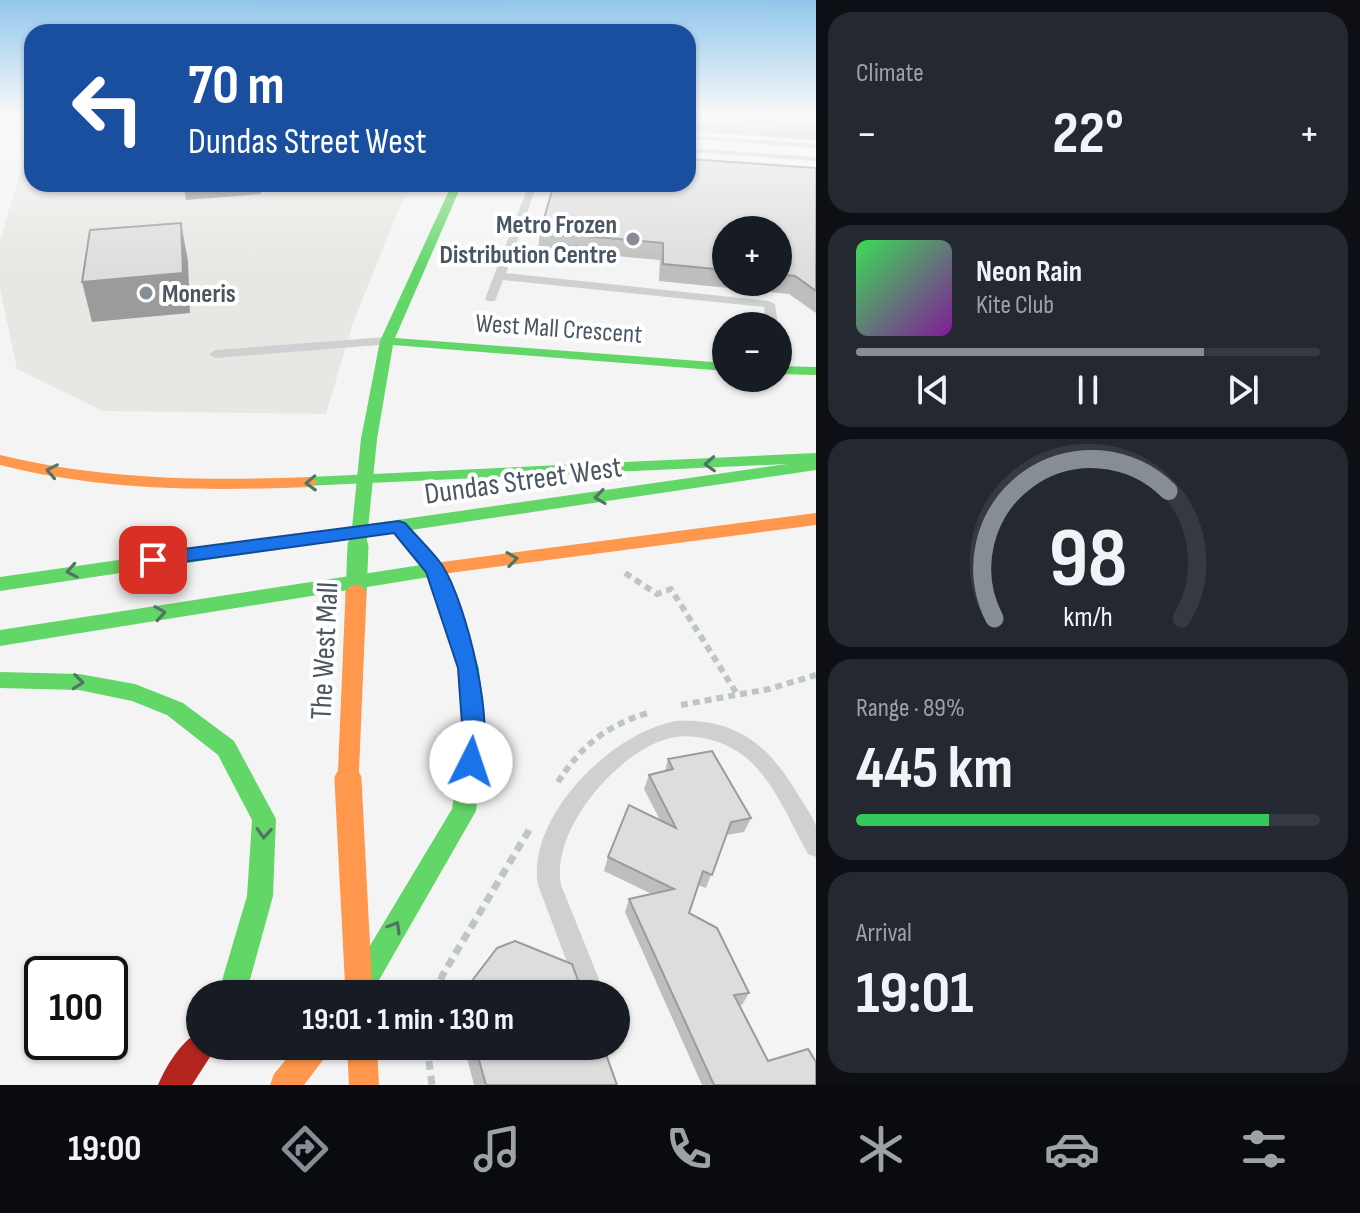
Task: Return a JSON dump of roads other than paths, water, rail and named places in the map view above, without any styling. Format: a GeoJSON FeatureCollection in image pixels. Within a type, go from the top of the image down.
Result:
{"type":"FeatureCollection","features":[{"type":"Feature","properties":{"kind":"main road","name":"The West Mall"},"geometry":{"type":"LineString","coordinates":[[356,980],[347,759],[361,496],[387,341],[453,192]]}},
{"type":"Feature","properties":{"kind":"main road","name":"West Mall Crescent"},"geometry":{"type":"LineString","coordinates":[[387,341],[712,366]]}},
{"type":"Feature","properties":{"kind":"main road"},"geometry":{"type":"LineString","coordinates":[[792,370],[816,371]]}},
{"type":"Feature","properties":{"kind":"main road"},"geometry":{"type":"LineString","coordinates":[[0,460],[87,478],[203,485],[440,479],[816,458]]}},
{"type":"Feature","properties":{"kind":"main road","name":"Dundas Street West"},"geometry":{"type":"LineString","coordinates":[[0,584],[91,568],[399,527],[816,465]]}},
{"type":"Feature","properties":{"kind":"main road"},"geometry":{"type":"LineString","coordinates":[[0,638],[435,569],[816,519]]}},
{"type":"Feature","properties":{"kind":"main road"},"geometry":{"type":"LineString","coordinates":[[365,980],[464,811],[474,738],[469,668],[435,569],[399,527]]}},
{"type":"Feature","properties":{"kind":"main road"},"geometry":{"type":"LineString","coordinates":[[0,680],[79,682],[135,693],[175,709],[226,748],[264,819],[260,896],[236,980]]}},
{"type":"Feature","properties":{"kind":"main road"},"geometry":{"type":"LineString","coordinates":[[173,1085],[192,1060]]}},
{"type":"Feature","properties":{"kind":"main road"},"geometry":{"type":"LineString","coordinates":[[285,1085],[305,1060]]}},
{"type":"Feature","properties":{"kind":"main road"},"geometry":{"type":"LineString","coordinates":[[363,1060],[364,1085]]}},
{"type":"Feature","properties":{"kind":"lane"},"geometry":{"type":"LineString","coordinates":[[491,299],[530,192]]}},
{"type":"Feature","properties":{"kind":"lane"},"geometry":{"type":"LineString","coordinates":[[507,253],[582,260]]}},
{"type":"Feature","properties":{"kind":"lane"},"geometry":{"type":"LineString","coordinates":[[499,276],[769,304],[770,312]]}},
{"type":"Feature","properties":{"kind":"lane"},"geometry":{"type":"LineString","coordinates":[[215,354],[387,341]]}},
{"type":"Feature","properties":{"kind":"lane"},"geometry":{"type":"LineString","coordinates":[[587,980],[547,877],[548,853],[557,829],[615,759],[665,731],[699,729],[722,735],[752,750],[768,769],[816,847]]}},
{"type":"Feature","properties":{"kind":"place","name":"Metro Frozen Distribution Centre"},"geometry":{"type":"Point","coordinates":[633,239]}},
{"type":"Feature","properties":{"kind":"place","name":"Moneris"},"geometry":{"type":"Point","coordinates":[146,293]}}]}
